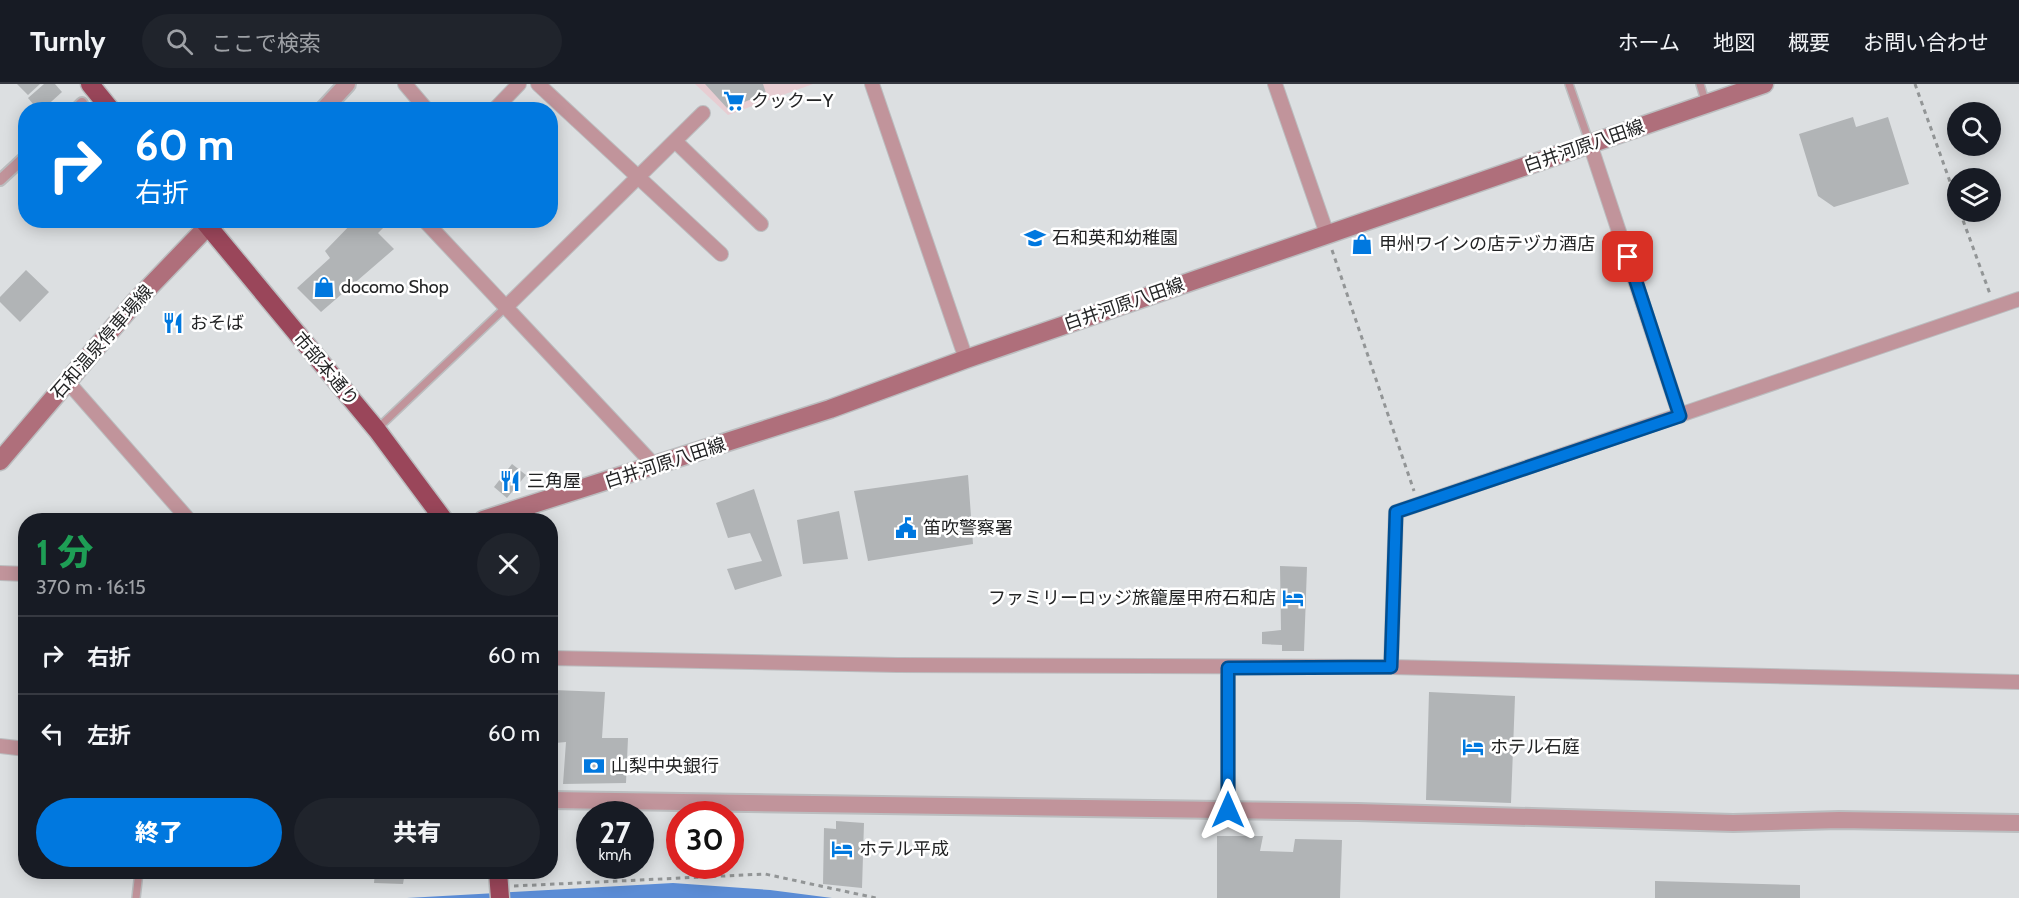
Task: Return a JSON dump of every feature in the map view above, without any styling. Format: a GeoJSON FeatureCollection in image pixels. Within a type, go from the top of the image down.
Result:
{"type":"FeatureCollection","features":[{"type":"Feature","properties":{"kind":"highway"},"geometry":{"type":"LineString","coordinates":[[93,85],[105,102]]}},
{"type":"Feature","properties":{"kind":"highway","name":"市部本通り"},"geometry":{"type":"LineString","coordinates":[[214,228],[376,430],[439,513]]}},
{"type":"Feature","properties":{"kind":"main road","name":"白井河原八田線"},"geometry":{"type":"LineString","coordinates":[[505,513],[830,409],[966,359],[1764,84]]}},
{"type":"Feature","properties":{"kind":"main road","name":"石和温泉停車場線"},"geometry":{"type":"LineString","coordinates":[[0,461],[135,302],[203,228]]}},
{"type":"Feature","properties":{"kind":"street"},"geometry":{"type":"LineString","coordinates":[[330,102],[347,84]]}},
{"type":"Feature","properties":{"kind":"street"},"geometry":{"type":"LineString","coordinates":[[405,84],[420,102]]}},
{"type":"Feature","properties":{"kind":"street"},"geometry":{"type":"LineString","coordinates":[[502,102],[519,84]]}},
{"type":"Feature","properties":{"kind":"street"},"geometry":{"type":"LineString","coordinates":[[538,84],[557,102]]}},
{"type":"Feature","properties":{"kind":"street"},"geometry":{"type":"LineString","coordinates":[[872,84],[966,359]]}},
{"type":"Feature","properties":{"kind":"street"},"geometry":{"type":"LineString","coordinates":[[1275,84],[1327,234]]}},
{"type":"Feature","properties":{"kind":"street"},"geometry":{"type":"LineString","coordinates":[[558,103],[721,254]]}},
{"type":"Feature","properties":{"kind":"street"},"geometry":{"type":"LineString","coordinates":[[507,306],[703,113]]}},
{"type":"Feature","properties":{"kind":"street"},"geometry":{"type":"LineString","coordinates":[[675,141],[761,224]]}},
{"type":"Feature","properties":{"kind":"street"},"geometry":{"type":"LineString","coordinates":[[1590,144],[1680,416]]}},
{"type":"Feature","properties":{"kind":"street"},"geometry":{"type":"LineString","coordinates":[[0,180],[18,163]]}},
{"type":"Feature","properties":{"kind":"street"},"geometry":{"type":"LineString","coordinates":[[432,228],[655,466]]}},
{"type":"Feature","properties":{"kind":"street"},"geometry":{"type":"LineString","coordinates":[[1391,667],[1396,512],[2019,299]]}},
{"type":"Feature","properties":{"kind":"street"},"geometry":{"type":"LineString","coordinates":[[67,381],[183,513]]}},
{"type":"Feature","properties":{"kind":"street"},"geometry":{"type":"LineString","coordinates":[[0,573],[18,574]]}},
{"type":"Feature","properties":{"kind":"street"},"geometry":{"type":"LineString","coordinates":[[558,658],[897,665],[1391,667],[2019,682]]}},
{"type":"Feature","properties":{"kind":"street"},"geometry":{"type":"LineString","coordinates":[[1228,668],[1228,810]]}},
{"type":"Feature","properties":{"kind":"street"},"geometry":{"type":"LineString","coordinates":[[0,746],[18,748]]}},
{"type":"Feature","properties":{"kind":"street"},"geometry":{"type":"LineString","coordinates":[[558,800],[1228,810],[1734,823],[1839,820],[2019,823]]}},
{"type":"Feature","properties":{"kind":"lane"},"geometry":{"type":"LineString","coordinates":[[1569,84],[1590,144]]}},
{"type":"Feature","properties":{"kind":"lane"},"geometry":{"type":"LineString","coordinates":[[1700,84],[1706,104]]}},
{"type":"Feature","properties":{"kind":"lane"},"geometry":{"type":"LineString","coordinates":[[376,430],[507,306]]}},
{"type":"Feature","properties":{"kind":"lane"},"geometry":{"type":"LineString","coordinates":[[136,898],[138,879]]}},
{"type":"Feature","properties":{"kind":"path"},"geometry":{"type":"LineString","coordinates":[[1915,84],[1947,173]]}},
{"type":"Feature","properties":{"kind":"path"},"geometry":{"type":"LineString","coordinates":[[1964,222],[1994,307]]}},
{"type":"Feature","properties":{"kind":"path"},"geometry":{"type":"LineString","coordinates":[[1327,234],[1418,504]]}},
{"type":"Feature","properties":{"kind":"path"},"geometry":{"type":"LineString","coordinates":[[499,886],[765,874],[876,898]]}},
{"type":"Feature","properties":{"kind":"shaded area"},"geometry":{"type":"Polygon","coordinates":[[[695,84],[813,84],[728,115],[695,84]]]}},
{"type":"Feature","properties":{"kind":"water"},"geometry":{"type":"Polygon","coordinates":[[[673,883],[770,890],[832,898],[407,898],[673,883]]]}},
{"type":"Feature","properties":{"kind":"building"},"geometry":{"type":"Polygon","coordinates":[[[17,84],[40,84],[28,95],[17,84]]]}},
{"type":"Feature","properties":{"kind":"building"},"geometry":{"type":"Polygon","coordinates":[[[44,84],[55,84],[62,92],[51,102],[31,102],[28,98],[44,84]]]}},
{"type":"Feature","properties":{"kind":"building","name":"クックーY"},"geometry":{"type":"Polygon","coordinates":[[[705,84],[763,84],[766,93],[728,109],[705,84]]]}},
{"type":"Feature","properties":{"kind":"building"},"geometry":{"type":"Polygon","coordinates":[[[1853,117],[1856,127],[1888,117],[1909,184],[1834,207],[1818,196],[1799,134],[1853,117]]]}},
{"type":"Feature","properties":{"kind":"building"},"geometry":{"type":"Polygon","coordinates":[[[347,228],[383,228],[378,233],[394,249],[321,312],[297,288],[330,258],[325,251],[347,228]]]}},
{"type":"Feature","properties":{"kind":"building"},"geometry":{"type":"Polygon","coordinates":[[[26,270],[49,292],[20,322],[0,302],[0,297],[26,270]]]}},
{"type":"Feature","properties":{"kind":"building"},"geometry":{"type":"Polygon","coordinates":[[[512,464],[526,475],[507,498],[494,487],[512,464]]]}},
{"type":"Feature","properties":{"kind":"building"},"geometry":{"type":"Polygon","coordinates":[[[968,475],[973,544],[868,561],[854,491],[968,475]]]}},
{"type":"Feature","properties":{"kind":"building"},"geometry":{"type":"Polygon","coordinates":[[[754,489],[782,576],[735,590],[727,569],[762,561],[750,533],[728,538],[716,503],[754,489]]]}},
{"type":"Feature","properties":{"kind":"building"},"geometry":{"type":"Polygon","coordinates":[[[839,511],[848,559],[803,564],[797,520],[839,511]]]}},
{"type":"Feature","properties":{"kind":"building","name":"ファミリーロッジ旅籠屋甲府石和店"},"geometry":{"type":"Polygon","coordinates":[[[1280,566],[1307,567],[1304,651],[1282,651],[1282,645],[1262,644],[1262,632],[1281,630],[1280,566]]]}},
{"type":"Feature","properties":{"kind":"building"},"geometry":{"type":"Polygon","coordinates":[[[558,690],[605,692],[602,738],[628,738],[626,783],[563,784],[566,742],[558,743],[558,690]]]}},
{"type":"Feature","properties":{"kind":"building"},"geometry":{"type":"Polygon","coordinates":[[[1429,692],[1515,696],[1511,803],[1426,800],[1429,692]]]}},
{"type":"Feature","properties":{"kind":"building"},"geometry":{"type":"Polygon","coordinates":[[[836,821],[864,823],[862,888],[823,884],[824,828],[836,829],[836,821]]]}},
{"type":"Feature","properties":{"kind":"building"},"geometry":{"type":"Polygon","coordinates":[[[1217,836],[1263,836],[1260,851],[1293,852],[1295,839],[1342,840],[1340,898],[1217,898],[1217,836]]]}},
{"type":"Feature","properties":{"kind":"building"},"geometry":{"type":"Polygon","coordinates":[[[374,879],[404,879],[403,884],[374,883],[374,879]]]}},
{"type":"Feature","properties":{"kind":"building"},"geometry":{"type":"Polygon","coordinates":[[[1655,881],[1800,885],[1800,898],[1655,898],[1655,881]]]}},
{"type":"Feature","properties":{"kind":"place","name":"クックーY"},"geometry":{"type":"Point","coordinates":[734,101]}},
{"type":"Feature","properties":{"kind":"place","name":"石和英和幼稚園"},"geometry":{"type":"Point","coordinates":[1035,238]}},
{"type":"Feature","properties":{"kind":"place","name":"甲州ワインの店テヅカ酒店"},"geometry":{"type":"Point","coordinates":[1362,244]}},
{"type":"Feature","properties":{"kind":"place","name":"docomo Shop"},"geometry":{"type":"Point","coordinates":[324,287]}},
{"type":"Feature","properties":{"kind":"place","name":"おそば"},"geometry":{"type":"Point","coordinates":[173,323]}},
{"type":"Feature","properties":{"kind":"place","name":"三角屋"},"geometry":{"type":"Point","coordinates":[510,481]}},
{"type":"Feature","properties":{"kind":"place","name":"笛吹警察署"},"geometry":{"type":"Point","coordinates":[906,528]}},
{"type":"Feature","properties":{"kind":"place","name":"ファミリーロッジ旅籠屋甲府石和店"},"geometry":{"type":"Point","coordinates":[1293,598]}},
{"type":"Feature","properties":{"kind":"place","name":"ホテル石庭"},"geometry":{"type":"Point","coordinates":[1473,747]}},
{"type":"Feature","properties":{"kind":"place","name":"山梨中央銀行"},"geometry":{"type":"Point","coordinates":[594,766]}},
{"type":"Feature","properties":{"kind":"place","name":"ホテル平成"},"geometry":{"type":"Point","coordinates":[842,849]}},
{"type":"Feature","properties":{"kind":"route"},"geometry":{"type":"LineString","coordinates":[[1228,810],[1228,668],[1391,667],[1396,512],[1680,416],[1628,257]]}}]}
